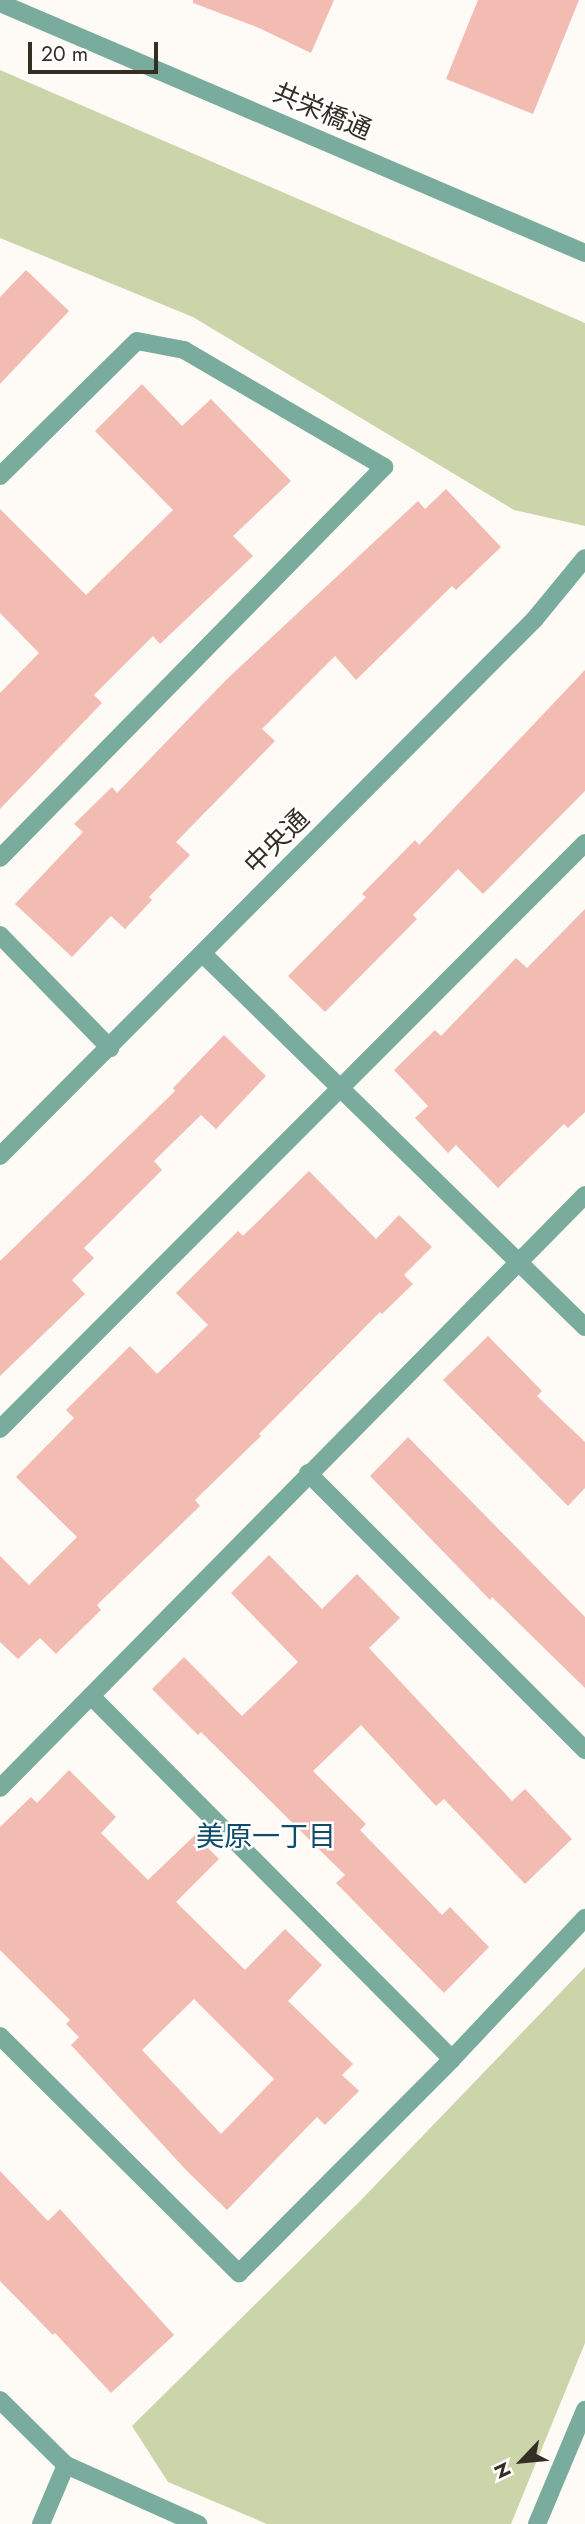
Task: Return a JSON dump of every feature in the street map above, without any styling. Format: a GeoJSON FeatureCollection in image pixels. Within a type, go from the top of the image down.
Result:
{"type":"FeatureCollection","features":[{"type":"Feature","properties":{"kind":"street","name":"共栄橋通"},"geometry":{"type":"LineString","coordinates":[[0,2],[585,253]]}},
{"type":"Feature","properties":{"kind":"street"},"geometry":{"type":"LineString","coordinates":[[0,476],[137,341],[184,350],[384,467],[0,858]]}},
{"type":"Feature","properties":{"kind":"street","name":"中央通"},"geometry":{"type":"LineString","coordinates":[[0,1156],[534,620],[585,558]]}},
{"type":"Feature","properties":{"kind":"street"},"geometry":{"type":"LineString","coordinates":[[0,1429],[585,843]]}},
{"type":"Feature","properties":{"kind":"street"},"geometry":{"type":"LineString","coordinates":[[0,935],[110,1048]]}},
{"type":"Feature","properties":{"kind":"street"},"geometry":{"type":"LineString","coordinates":[[202,954],[341,1086],[585,1326]]}},
{"type":"Feature","properties":{"kind":"street"},"geometry":{"type":"LineString","coordinates":[[0,1788],[585,1195]]}},
{"type":"Feature","properties":{"kind":"street"},"geometry":{"type":"LineString","coordinates":[[308,1473],[585,1750]]}},
{"type":"Feature","properties":{"kind":"street"},"geometry":{"type":"LineString","coordinates":[[91,1696],[452,2059]]}},
{"type":"Feature","properties":{"kind":"street"},"geometry":{"type":"LineString","coordinates":[[0,2036],[239,2273],[452,2059],[585,1918]]}},
{"type":"Feature","properties":{"kind":"street"},"geometry":{"type":"LineString","coordinates":[[0,2400],[66,2465],[198,2524]]}},
{"type":"Feature","properties":{"kind":"street"},"geometry":{"type":"LineString","coordinates":[[537,2524],[585,2412]]}},
{"type":"Feature","properties":{"kind":"street"},"geometry":{"type":"LineString","coordinates":[[41,2524],[66,2465]]}},
{"type":"Feature","properties":{"kind":"green space"},"geometry":{"type":"Polygon","coordinates":[[[0,70],[585,323],[585,526],[514,510],[193,317],[0,238],[0,70]]]}},
{"type":"Feature","properties":{"kind":"green space"},"geometry":{"type":"Polygon","coordinates":[[[585,1967],[585,2343],[511,2524],[267,2524],[168,2482],[132,2426],[363,2198],[585,1967]]]}},
{"type":"Feature","properties":{"kind":"building"},"geometry":{"type":"Polygon","coordinates":[[[193,0],[334,0],[311,53],[259,28],[193,3],[193,0]]]}},
{"type":"Feature","properties":{"kind":"building"},"geometry":{"type":"Polygon","coordinates":[[[478,0],[579,0],[533,114],[446,79],[478,0]]]}},
{"type":"Feature","properties":{"kind":"building"},"geometry":{"type":"Polygon","coordinates":[[[26,270],[69,311],[0,384],[0,297],[26,270]]]}},
{"type":"Feature","properties":{"kind":"building"},"geometry":{"type":"Polygon","coordinates":[[[142,384],[182,426],[211,399],[291,481],[233,536],[253,556],[160,644],[153,636],[94,695],[102,703],[0,809],[0,693],[39,653],[0,613],[0,509],[86,595],[173,510],[95,431],[142,384]]]}},
{"type":"Feature","properties":{"kind":"building"},"geometry":{"type":"Polygon","coordinates":[[[446,489],[501,547],[456,590],[452,586],[356,680],[335,656],[262,729],[275,741],[176,842],[190,855],[149,897],[152,900],[125,929],[111,916],[72,957],[15,904],[83,832],[74,824],[112,787],[117,793],[227,679],[418,501],[425,509],[446,489]]]}},
{"type":"Feature","properties":{"kind":"building"},"geometry":{"type":"Polygon","coordinates":[[[585,670],[585,791],[483,894],[458,869],[413,915],[417,919],[325,1012],[288,976],[366,897],[362,894],[415,840],[419,845],[585,670]]]}},
{"type":"Feature","properties":{"kind":"building"},"geometry":{"type":"Polygon","coordinates":[[[585,909],[585,1112],[568,1128],[564,1124],[498,1188],[456,1145],[448,1153],[415,1118],[428,1106],[394,1070],[435,1030],[441,1036],[516,958],[527,968],[585,909]]]}},
{"type":"Feature","properties":{"kind":"building"},"geometry":{"type":"Polygon","coordinates":[[[224,1035],[266,1076],[216,1129],[201,1115],[154,1161],[162,1170],[84,1248],[94,1258],[72,1280],[85,1294],[0,1376],[0,1261],[175,1091],[173,1088],[224,1035]]]}},
{"type":"Feature","properties":{"kind":"building"},"geometry":{"type":"Polygon","coordinates":[[[309,1171],[376,1239],[399,1215],[432,1247],[404,1275],[413,1284],[382,1314],[380,1312],[259,1434],[261,1436],[195,1500],[200,1506],[97,1605],[101,1610],[56,1654],[40,1638],[18,1659],[0,1642],[0,1556],[29,1585],[77,1537],[16,1477],[74,1418],[66,1410],[130,1346],[157,1374],[208,1325],[176,1293],[238,1231],[243,1236],[309,1171]]]}},
{"type":"Feature","properties":{"kind":"building"},"geometry":{"type":"Polygon","coordinates":[[[488,1336],[542,1391],[537,1396],[585,1442],[585,1488],[568,1506],[443,1380],[488,1336]]]}},
{"type":"Feature","properties":{"kind":"building"},"geometry":{"type":"Polygon","coordinates":[[[408,1437],[585,1617],[585,1688],[492,1597],[490,1600],[370,1476],[408,1437]]]}},
{"type":"Feature","properties":{"kind":"building"},"geometry":{"type":"Polygon","coordinates":[[[269,1555],[322,1609],[357,1574],[400,1618],[369,1648],[512,1801],[525,1789],[572,1839],[525,1884],[444,1799],[436,1806],[361,1725],[313,1771],[366,1824],[360,1830],[442,1915],[450,1907],[489,1947],[444,1993],[336,1883],[345,1875],[201,1732],[198,1735],[152,1689],[184,1657],[242,1716],[298,1662],[231,1593],[269,1555]]]}},
{"type":"Feature","properties":{"kind":"building"},"geometry":{"type":"Polygon","coordinates":[[[69,1770],[116,1817],[101,1833],[148,1880],[195,1835],[219,1859],[176,1902],[245,1970],[285,1929],[322,1965],[288,2001],[353,2064],[342,2075],[359,2091],[325,2125],[317,2117],[227,2210],[186,2170],[71,2045],[79,2037],[66,2024],[70,2020],[0,1950],[0,1827],[31,1797],[37,1803],[69,1770]],[[194,1999],[142,2050],[221,2134],[274,2079],[194,1999]]]}},
{"type":"Feature","properties":{"kind":"building"},"geometry":{"type":"Polygon","coordinates":[[[0,2171],[48,2221],[60,2209],[174,2335],[111,2393],[55,2333],[53,2335],[0,2281],[0,2171]]]}},
{"type":"Feature","properties":{"kind":"district","name":"美原一丁目"},"geometry":{"type":"Point","coordinates":[266,1837]}}]}
